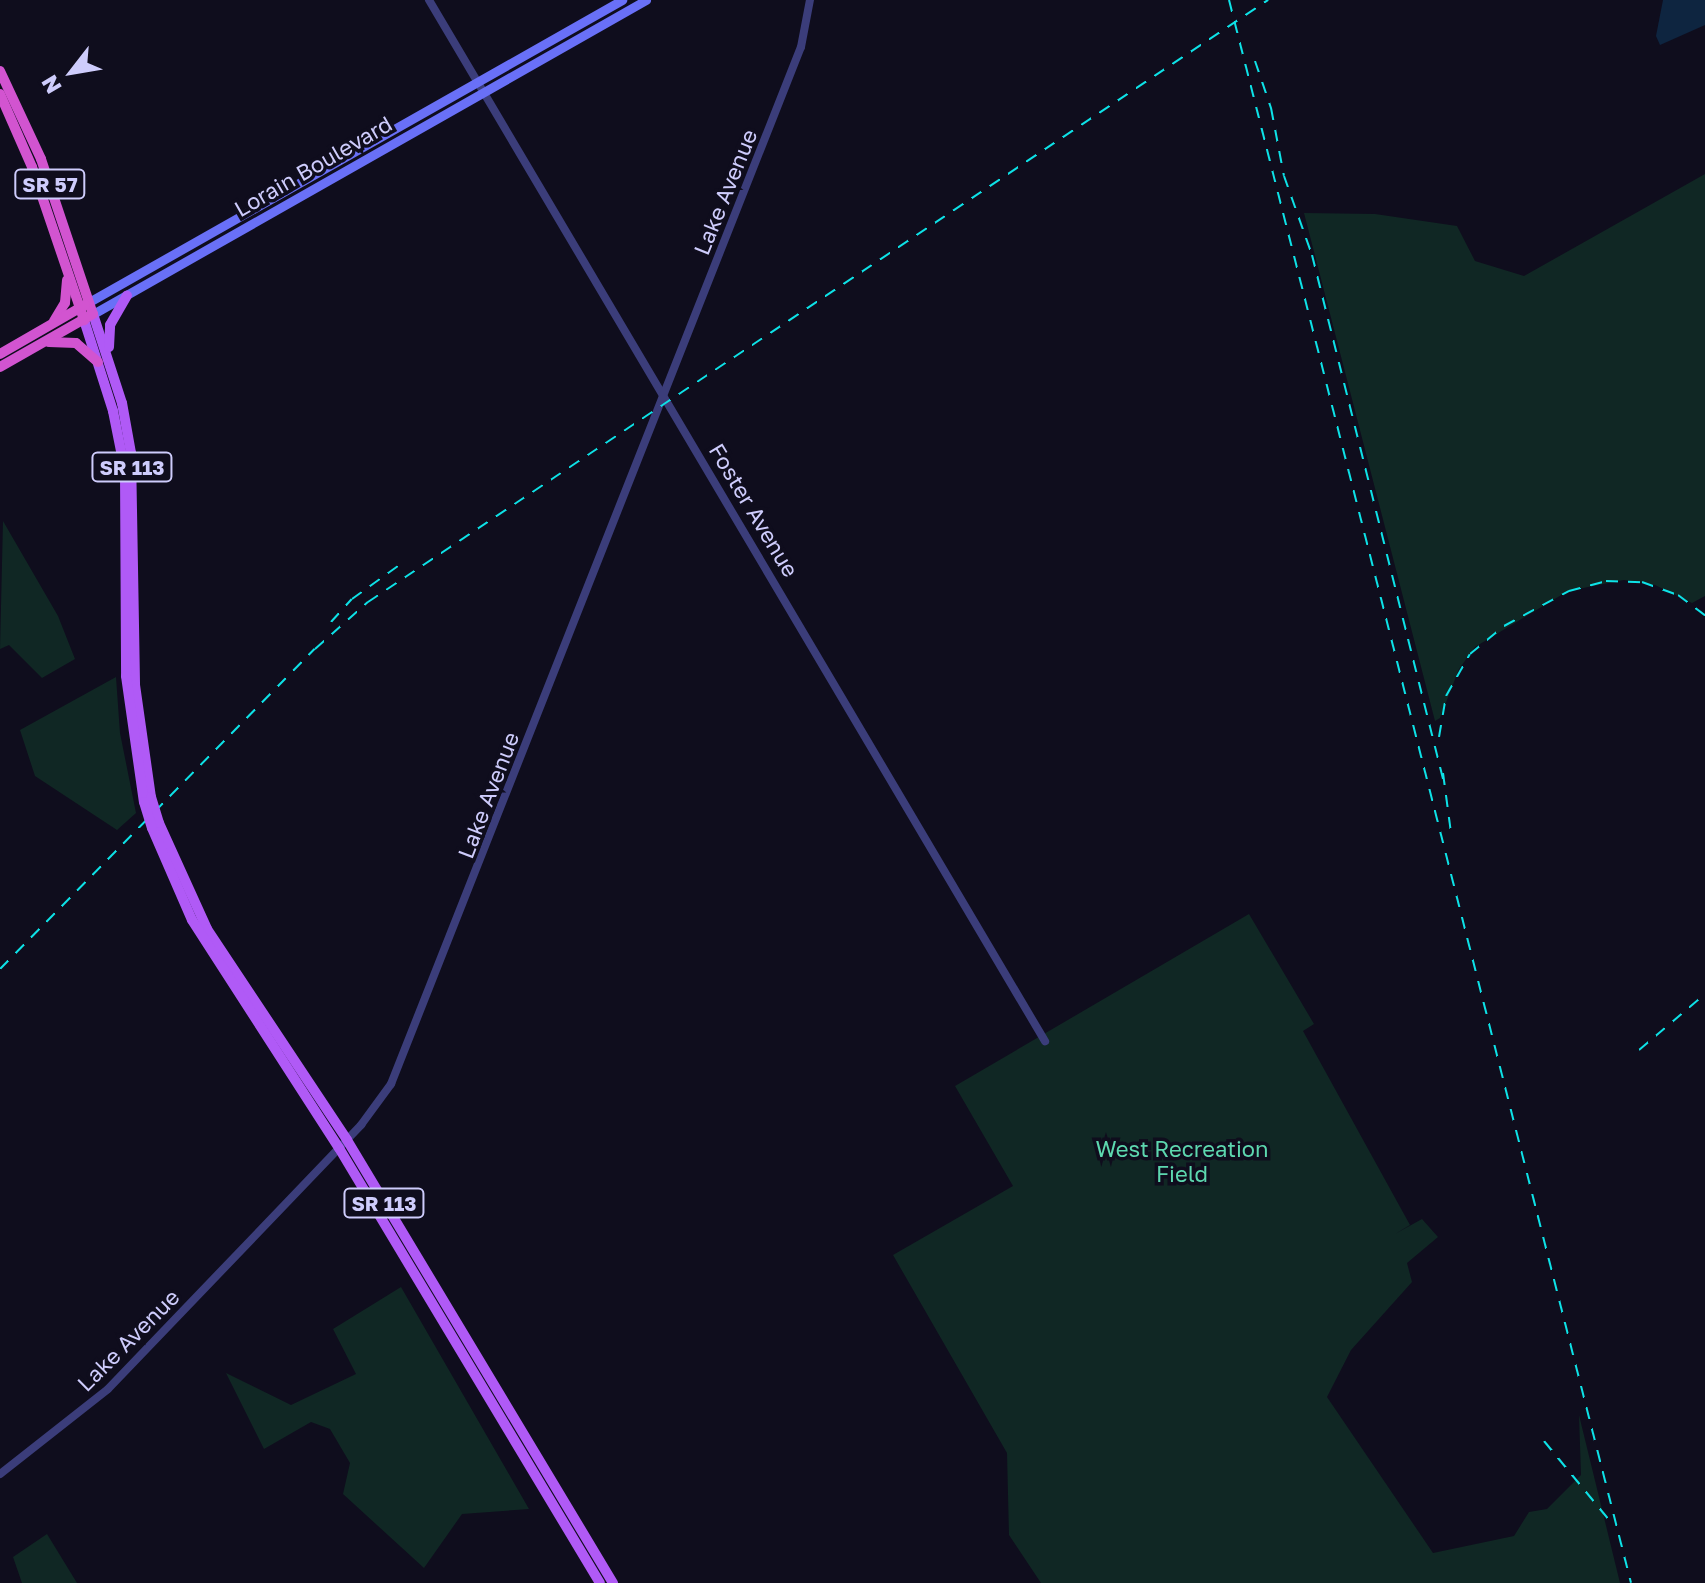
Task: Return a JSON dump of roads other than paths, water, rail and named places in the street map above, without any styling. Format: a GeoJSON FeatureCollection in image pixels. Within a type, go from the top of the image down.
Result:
{"type":"FeatureCollection","features":[{"type":"Feature","properties":{"kind":"highway","name":"SR 57"},"geometry":{"type":"LineString","coordinates":[[0,71],[41,159],[89,317]]}},
{"type":"Feature","properties":{"kind":"highway","name":"SR 57"},"geometry":{"type":"LineString","coordinates":[[0,94],[67,270]]}},
{"type":"Feature","properties":{"kind":"highway"},"geometry":{"type":"LineString","coordinates":[[67,270],[85,305]]}},
{"type":"Feature","properties":{"kind":"highway"},"geometry":{"type":"LineString","coordinates":[[45,328],[65,303],[67,270]]}},
{"type":"Feature","properties":{"kind":"highway","name":"Lorain Boulevard"},"geometry":{"type":"LineString","coordinates":[[0,354],[85,305]]}},
{"type":"Feature","properties":{"kind":"highway","name":"Lorain Boulevard"},"geometry":{"type":"LineString","coordinates":[[0,367],[89,317]]}},
{"type":"Feature","properties":{"kind":"highway"},"geometry":{"type":"LineString","coordinates":[[44,342],[76,343],[98,362]]}},
{"type":"Feature","properties":{"kind":"main road","name":"Lorain Boulevard"},"geometry":{"type":"LineString","coordinates":[[85,305],[622,0]]}},
{"type":"Feature","properties":{"kind":"main road","name":"Lorain Boulevard"},"geometry":{"type":"LineString","coordinates":[[89,317],[646,0]]}},
{"type":"Feature","properties":{"kind":"main road"},"geometry":{"type":"LineString","coordinates":[[112,368],[110,325],[127,295]]}},
{"type":"Feature","properties":{"kind":"main road","name":"SR 113"},"geometry":{"type":"LineString","coordinates":[[89,317],[125,471],[135,685],[148,800]]}},
{"type":"Feature","properties":{"kind":"main road","name":"SR 113"},"geometry":{"type":"LineString","coordinates":[[89,317],[112,368],[134,479],[131,623],[126,676],[148,800],[192,920],[343,1144],[613,1583]]}},
{"type":"Feature","properties":{"kind":"main road","name":"SR 113"},"geometry":{"type":"LineString","coordinates":[[343,1144],[600,1583]]}},
{"type":"Feature","properties":{"kind":"street","name":"Foster Avenue"},"geometry":{"type":"LineString","coordinates":[[429,0],[665,394],[1045,1041]]}},
{"type":"Feature","properties":{"kind":"street","name":"Lake Avenue"},"geometry":{"type":"LineString","coordinates":[[0,1474],[108,1389],[375,1109],[401,1065],[801,49],[810,0]]}},
{"type":"Feature","properties":{"kind":"water"},"geometry":{"type":"Polygon","coordinates":[[[1663,0],[1705,0],[1705,25],[1660,45],[1656,36],[1663,0]]]}},
{"type":"Feature","properties":{"kind":"railway"},"geometry":{"type":"LineString","coordinates":[[1229,0],[1631,1583]]}},
{"type":"Feature","properties":{"kind":"railway"},"geometry":{"type":"LineString","coordinates":[[0,969],[315,649],[368,602],[1268,0]]}},
{"type":"Feature","properties":{"kind":"railway"},"geometry":{"type":"LineString","coordinates":[[1255,61],[1271,108],[1284,176],[1312,255],[1444,783]]}},
{"type":"Feature","properties":{"kind":"railway"},"geometry":{"type":"LineString","coordinates":[[331,622],[352,599],[398,566]]}},
{"type":"Feature","properties":{"kind":"railway"},"geometry":{"type":"LineString","coordinates":[[1439,737],[1446,696],[1470,654],[1504,626],[1569,591],[1606,581],[1642,582],[1678,595],[1705,615]]}},
{"type":"Feature","properties":{"kind":"railway"},"geometry":{"type":"LineString","coordinates":[[1443,773],[1451,833]]}},
{"type":"Feature","properties":{"kind":"railway"},"geometry":{"type":"LineString","coordinates":[[1639,1050],[1705,994]]}},
{"type":"Feature","properties":{"kind":"railway"},"geometry":{"type":"LineString","coordinates":[[1544,1441],[1610,1521]]}},
{"type":"Feature","properties":{"kind":"park label","name":"West Recreation Field"},"geometry":{"type":"Point","coordinates":[1182,1160]}}]}
